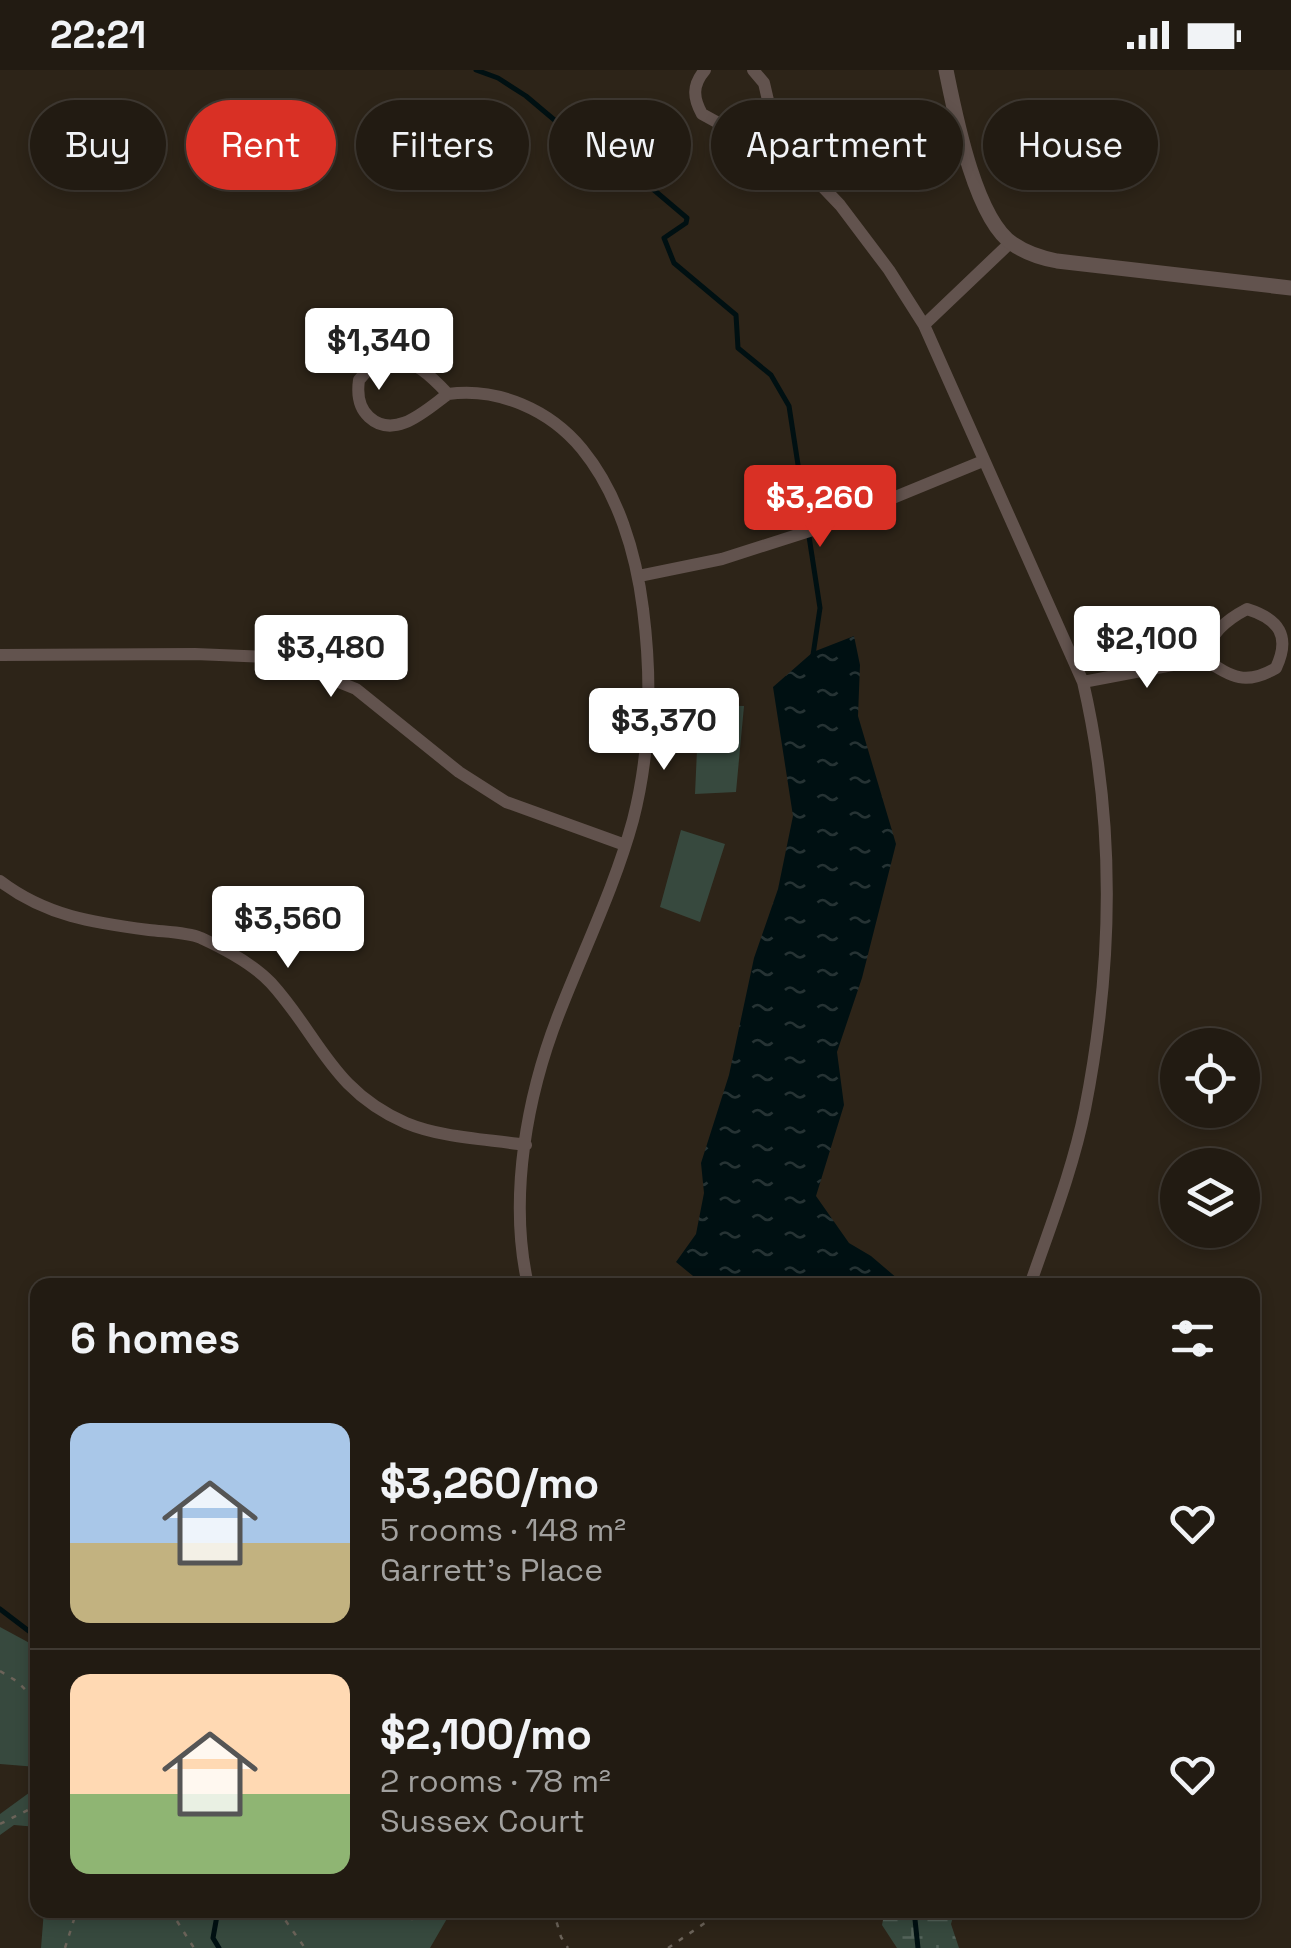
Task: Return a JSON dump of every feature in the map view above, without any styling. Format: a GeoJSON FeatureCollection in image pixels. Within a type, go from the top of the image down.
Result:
{"type":"FeatureCollection","features":[{"type":"Feature","properties":{"kind":"street"},"geometry":{"type":"LineString","coordinates":[[705,70],[694,92],[702,114],[711,119]]}},
{"type":"Feature","properties":{"kind":"street"},"geometry":{"type":"LineString","coordinates":[[754,70],[764,83],[768,100]]}},
{"type":"Feature","properties":{"kind":"street"},"geometry":{"type":"LineString","coordinates":[[946,70],[972,174],[992,222],[1010,243],[1039,257],[1056,260],[1291,288]]}},
{"type":"Feature","properties":{"kind":"street"},"geometry":{"type":"LineString","coordinates":[[826,190],[888,270],[924,326],[1083,682],[1094,732],[1107,826],[1108,903],[1100,1001],[1084,1110],[1066,1182],[1032,1278]]}},
{"type":"Feature","properties":{"kind":"street"},"geometry":{"type":"LineString","coordinates":[[924,326],[1010,243]]}},
{"type":"Feature","properties":{"kind":"street"},"geometry":{"type":"LineString","coordinates":[[448,394],[429,374],[402,359],[388,358],[373,364],[364,371],[358,386],[359,404],[365,414],[389,427],[413,418],[448,394],[468,391],[526,405],[570,433],[612,497],[639,576],[649,658],[650,700],[642,774],[625,845],[611,891],[554,1027],[534,1098],[519,1221],[527,1278]]}},
{"type":"Feature","properties":{"kind":"street"},"geometry":{"type":"LineString","coordinates":[[639,576],[722,559],[822,526],[982,460]]}},
{"type":"Feature","properties":{"kind":"street"},"geometry":{"type":"LineString","coordinates":[[1083,682],[1204,659],[1238,678],[1258,679],[1276,668],[1285,643],[1280,628],[1265,614],[1247,608],[1228,619],[1215,634],[1206,646],[1204,659]]}},
{"type":"Feature","properties":{"kind":"street"},"geometry":{"type":"LineString","coordinates":[[0,655],[195,654],[268,657],[298,666],[356,688],[460,772],[506,802],[625,845]]}},
{"type":"Feature","properties":{"kind":"street"},"geometry":{"type":"LineString","coordinates":[[0,881],[36,904],[77,920],[198,937],[255,968],[272,984],[326,1061],[367,1100],[427,1130],[526,1146]]}},
{"type":"Feature","properties":{"kind":"path"},"geometry":{"type":"LineString","coordinates":[[0,1671],[30,1695]]}},
{"type":"Feature","properties":{"kind":"path"},"geometry":{"type":"LineString","coordinates":[[0,1824],[30,1810]]}},
{"type":"Feature","properties":{"kind":"path"},"geometry":{"type":"LineString","coordinates":[[65,1948],[74,1918]]}},
{"type":"Feature","properties":{"kind":"path"},"geometry":{"type":"LineString","coordinates":[[175,1918],[194,1948]]}},
{"type":"Feature","properties":{"kind":"path"},"geometry":{"type":"LineString","coordinates":[[284,1918],[305,1948]]}},
{"type":"Feature","properties":{"kind":"path"},"geometry":{"type":"LineString","coordinates":[[556,1918],[560,1937],[568,1948]]}},
{"type":"Feature","properties":{"kind":"path"},"geometry":{"type":"LineString","coordinates":[[668,1948],[712,1918]]}},
{"type":"Feature","properties":{"kind":"green space"},"geometry":{"type":"Polygon","coordinates":[[[699,705],[744,706],[736,792],[695,794],[699,705]]]}},
{"type":"Feature","properties":{"kind":"green space"},"geometry":{"type":"Polygon","coordinates":[[[681,830],[725,844],[700,922],[660,907],[681,830]]]}},
{"type":"Feature","properties":{"kind":"green space"},"geometry":{"type":"Polygon","coordinates":[[[0,1627],[30,1643],[30,1766],[0,1764],[0,1627]]]}},
{"type":"Feature","properties":{"kind":"green space"},"geometry":{"type":"Polygon","coordinates":[[[30,1792],[30,1826],[14,1825],[0,1835],[0,1814],[30,1792]]]}},
{"type":"Feature","properties":{"kind":"green space"},"geometry":{"type":"Polygon","coordinates":[[[43,1918],[447,1918],[430,1948],[41,1948],[43,1918]]]}},
{"type":"Feature","properties":{"kind":"green space"},"geometry":{"type":"Polygon","coordinates":[[[883,1918],[953,1918],[959,1948],[897,1948],[882,1925],[883,1918]]]}},
{"type":"Feature","properties":{"kind":"water"},"geometry":{"type":"Polygon","coordinates":[[[854,636],[860,665],[858,716],[896,844],[862,978],[837,1052],[844,1105],[816,1196],[849,1243],[897,1278],[695,1278],[676,1262],[696,1234],[704,1193],[701,1163],[729,1075],[754,958],[778,889],[793,816],[773,687],[813,652],[854,636]]]}},
{"type":"Feature","properties":{"kind":"waterway"},"geometry":{"type":"LineString","coordinates":[[476,70],[498,78],[526,96],[577,139],[615,157],[687,218],[686,223],[664,238],[674,263],[736,315],[738,348],[771,375],[789,406],[820,608],[813,655]]}},
{"type":"Feature","properties":{"kind":"waterway"},"geometry":{"type":"LineString","coordinates":[[0,1609],[30,1632]]}},
{"type":"Feature","properties":{"kind":"waterway"},"geometry":{"type":"LineString","coordinates":[[217,1918],[213,1938],[219,1948]]}},
{"type":"Feature","properties":{"kind":"waterway"},"geometry":{"type":"LineString","coordinates":[[915,1918],[918,1948]]}}]}
